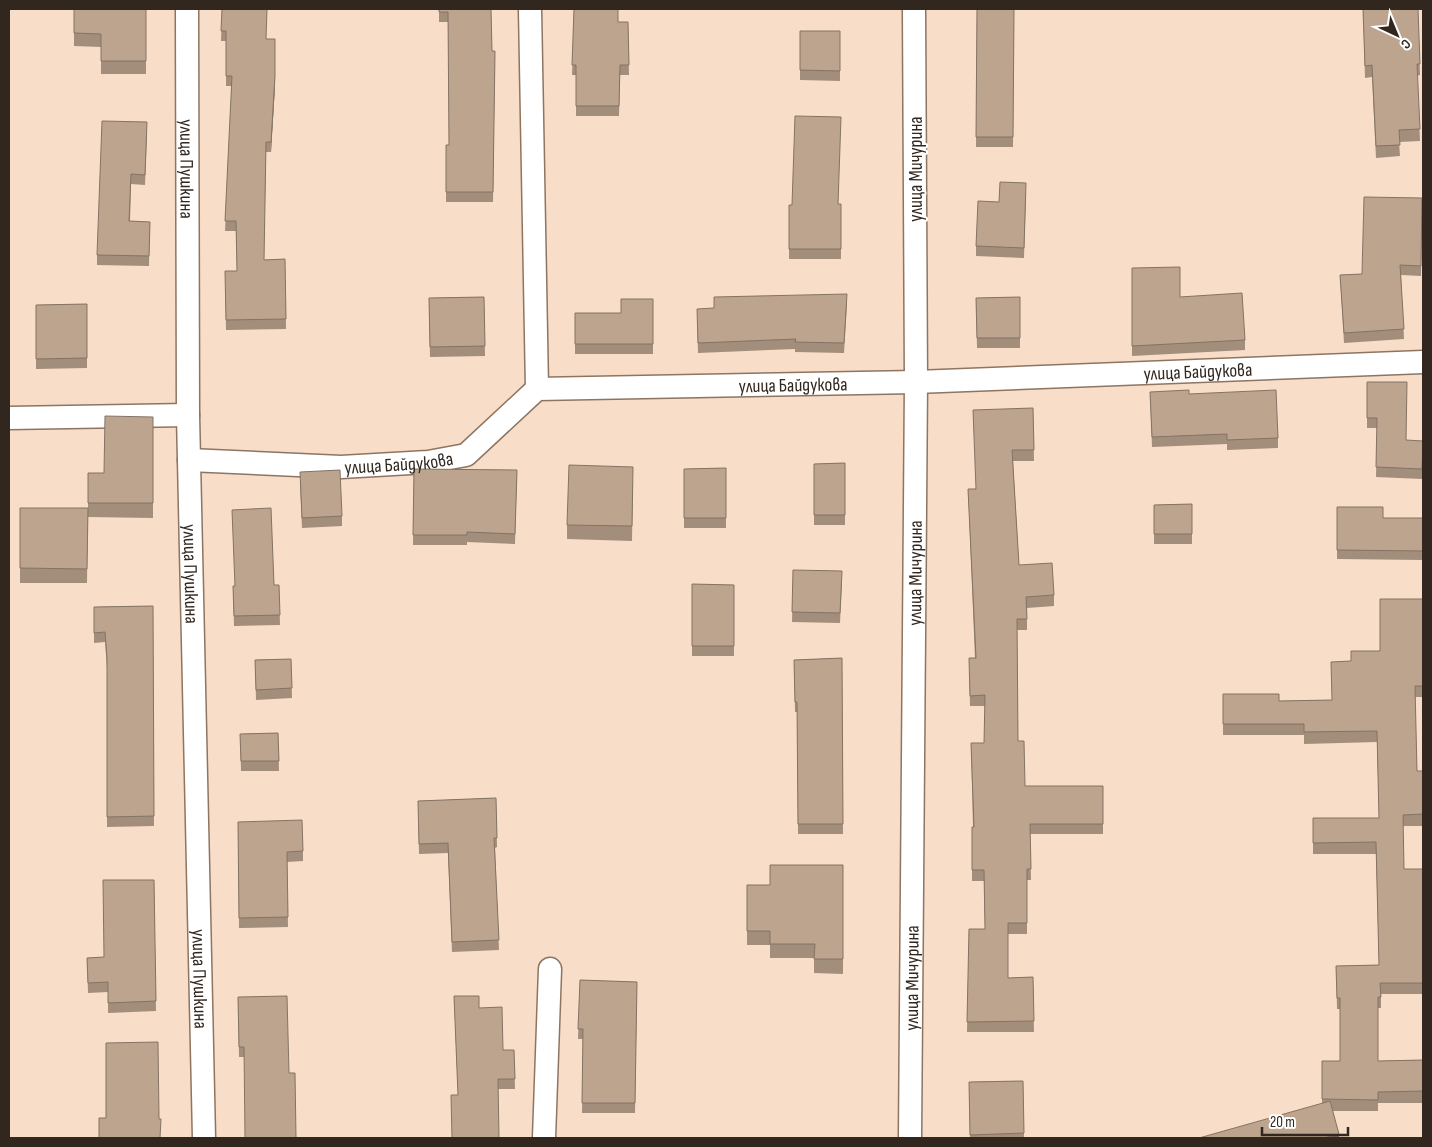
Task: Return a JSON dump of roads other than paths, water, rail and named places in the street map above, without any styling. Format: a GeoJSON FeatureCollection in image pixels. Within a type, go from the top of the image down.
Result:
{"type":"FeatureCollection","features":[{"type":"Feature","properties":{"kind":"street","name":"улица Пушкина"},"geometry":{"type":"LineString","coordinates":[[187,9],[188,415],[204,1138]]}},
{"type":"Feature","properties":{"kind":"street"},"geometry":{"type":"LineString","coordinates":[[530,9],[537,390]]}},
{"type":"Feature","properties":{"kind":"street","name":"улица Мичурина"},"geometry":{"type":"LineString","coordinates":[[910,1138],[916,382],[914,9]]}},
{"type":"Feature","properties":{"kind":"street","name":"улица Байдукова"},"geometry":{"type":"LineString","coordinates":[[189,460],[341,467],[428,462],[466,454],[537,390],[916,382],[1423,362]]}},
{"type":"Feature","properties":{"kind":"street"},"geometry":{"type":"LineString","coordinates":[[9,418],[188,415]]}},
{"type":"Feature","properties":{"kind":"street"},"geometry":{"type":"LineString","coordinates":[[544,1138],[550,969]]}}]}
